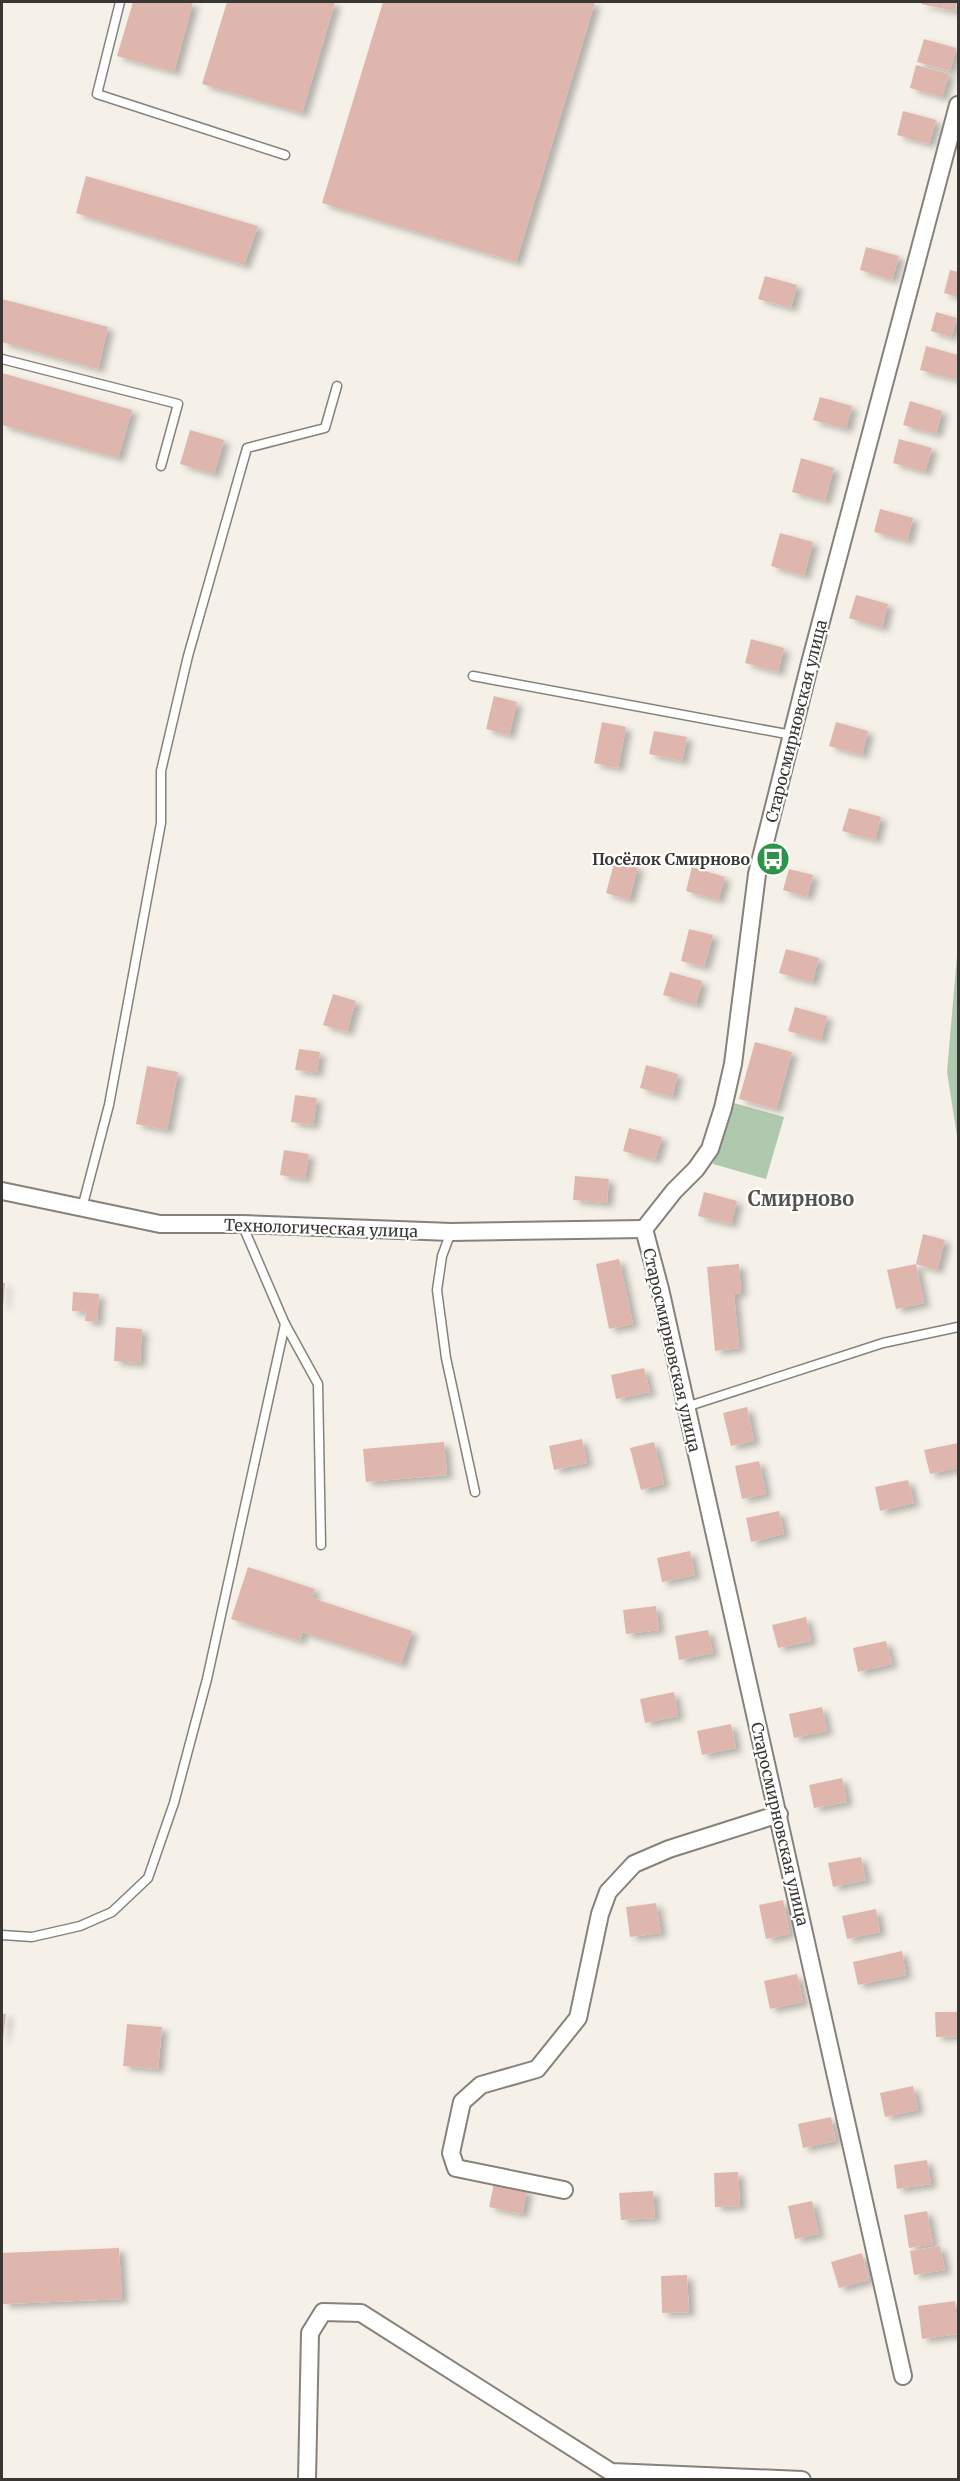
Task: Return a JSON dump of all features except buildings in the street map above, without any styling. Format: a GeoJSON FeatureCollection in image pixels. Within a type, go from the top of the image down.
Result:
{"type":"FeatureCollection","features":[{"type":"Feature","properties":{"kind":"street","name":"Старосмирновская улица"},"geometry":{"type":"LineString","coordinates":[[903,2376],[778,1814],[644,1229],[674,1191],[696,1169],[710,1149],[723,1108],[733,1064],[757,874],[958,105]]}},
{"type":"Feature","properties":{"kind":"street","name":"Технологическая улица"},"geometry":{"type":"LineString","coordinates":[[2,1191],[160,1224],[242,1224],[452,1232],[644,1229]]}},
{"type":"Feature","properties":{"kind":"street"},"geometry":{"type":"LineString","coordinates":[[564,2190],[456,2168],[451,2154],[462,2102],[481,2085],[537,2069],[578,2018],[600,1914],[608,1892],[634,1864],[669,1849],[778,1814]]}},
{"type":"Feature","properties":{"kind":"street"},"geometry":{"type":"LineString","coordinates":[[307,2480],[309,2333],[322,2312],[361,2313],[611,2476],[802,2480]]}},
{"type":"Feature","properties":{"kind":"lane"},"geometry":{"type":"LineString","coordinates":[[120,2],[97,94],[285,155]]}},
{"type":"Feature","properties":{"kind":"lane"},"geometry":{"type":"LineString","coordinates":[[2,359],[178,405],[161,466]]}},
{"type":"Feature","properties":{"kind":"lane"},"geometry":{"type":"LineString","coordinates":[[82,1208],[109,1105],[161,823],[161,771],[188,656],[247,448],[325,428],[337,386]]}},
{"type":"Feature","properties":{"kind":"lane"},"geometry":{"type":"LineString","coordinates":[[473,676],[792,735]]}},
{"type":"Feature","properties":{"kind":"lane"},"geometry":{"type":"LineString","coordinates":[[242,1224],[285,1324],[318,1384],[321,1545]]}},
{"type":"Feature","properties":{"kind":"lane"},"geometry":{"type":"LineString","coordinates":[[452,1232],[442,1256],[437,1290],[446,1358],[475,1492]]}},
{"type":"Feature","properties":{"kind":"lane"},"geometry":{"type":"LineString","coordinates":[[2,1935],[32,1936],[80,1926],[112,1912],[148,1878],[174,1803],[207,1679],[285,1324]]}},
{"type":"Feature","properties":{"kind":"lane"},"geometry":{"type":"LineString","coordinates":[[685,1407],[883,1343],[958,1327]]}},
{"type":"Feature","properties":{"kind":"green space"},"geometry":{"type":"Polygon","coordinates":[[[958,944],[958,1142],[947,1072],[958,944]]]}},
{"type":"Feature","properties":{"kind":"green space"},"geometry":{"type":"Polygon","coordinates":[[[730,1102],[784,1117],[766,1179],[713,1164],[730,1102]]]}},
{"type":"Feature","properties":{"kind":"place","name":"Посёлок Смирново"},"geometry":{"type":"Point","coordinates":[773,859]}},
{"type":"Feature","properties":{"kind":"district","name":"Смирново"},"geometry":{"type":"Point","coordinates":[801,1198]}}]}
